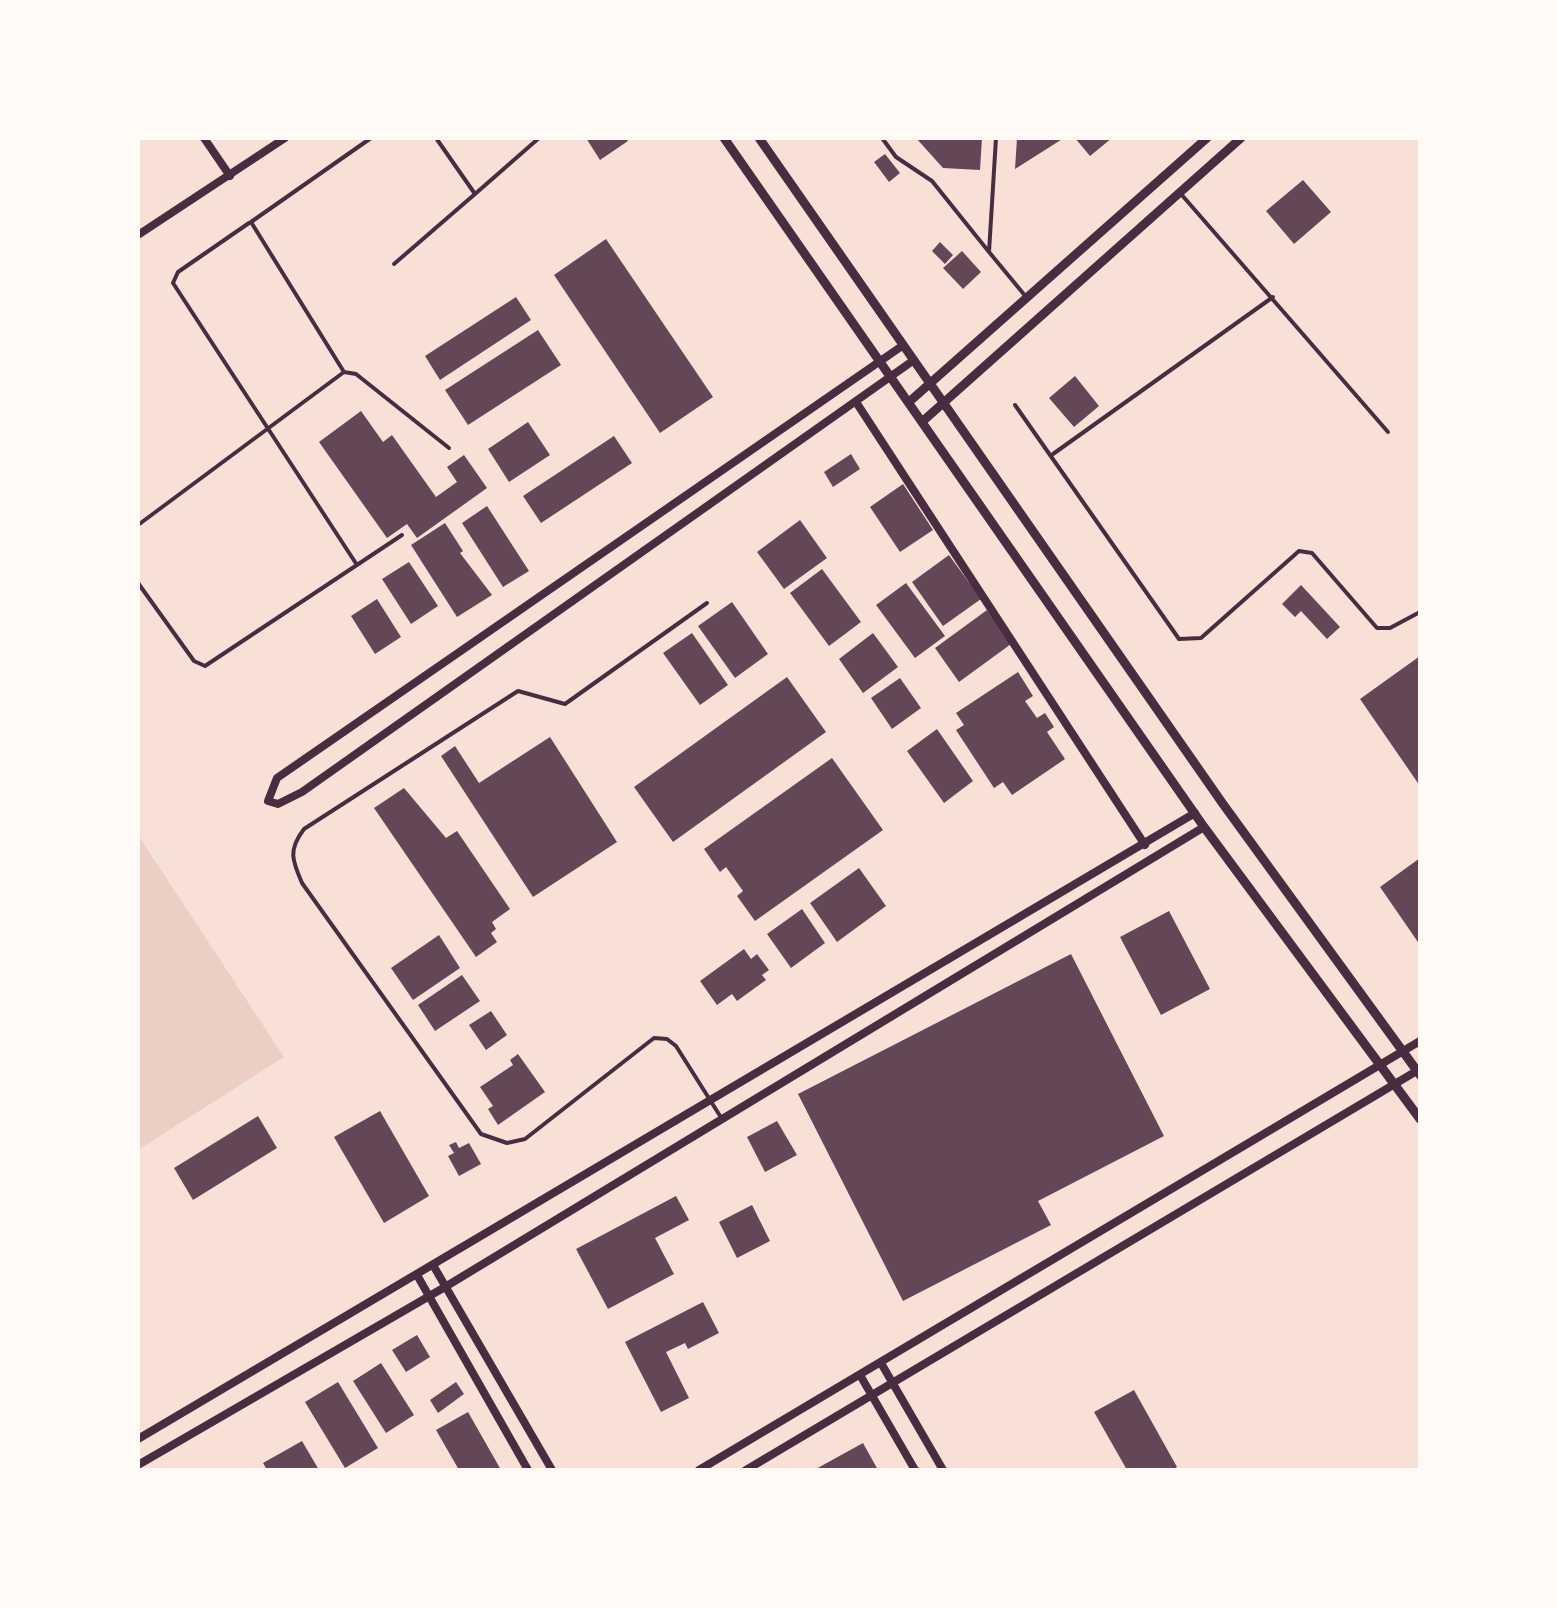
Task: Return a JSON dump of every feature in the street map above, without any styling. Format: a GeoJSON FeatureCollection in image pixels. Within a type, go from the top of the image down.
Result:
{"type":"FeatureCollection","features":[{"type":"Feature","properties":{"kind":"street"},"geometry":{"type":"LineString","coordinates":[[204,138],[230,176]]}},
{"type":"Feature","properties":{"kind":"street"},"geometry":{"type":"LineString","coordinates":[[138,236],[285,138]]}},
{"type":"Feature","properties":{"kind":"street"},"geometry":{"type":"LineString","coordinates":[[724,138],[1204,827],[1420,1119]]}},
{"type":"Feature","properties":{"kind":"street"},"geometry":{"type":"LineString","coordinates":[[746,1470],[1420,1072],[1224,804],[759,138]]}},
{"type":"Feature","properties":{"kind":"street"},"geometry":{"type":"LineString","coordinates":[[909,402],[1207,138]]}},
{"type":"Feature","properties":{"kind":"street"},"geometry":{"type":"LineString","coordinates":[[923,421],[1241,138]]}},
{"type":"Feature","properties":{"kind":"street"},"geometry":{"type":"LineString","coordinates":[[902,346],[277,778],[268,801],[278,804],[302,792],[914,360]]}},
{"type":"Feature","properties":{"kind":"street"},"geometry":{"type":"LineString","coordinates":[[856,402],[1145,845]]}},
{"type":"Feature","properties":{"kind":"street"},"geometry":{"type":"LineString","coordinates":[[138,1439],[1196,813]]}},
{"type":"Feature","properties":{"kind":"street"},"geometry":{"type":"LineString","coordinates":[[138,1465],[429,1296],[1204,827]]}},
{"type":"Feature","properties":{"kind":"street"},"geometry":{"type":"LineString","coordinates":[[698,1470],[1420,1042]]}},
{"type":"Feature","properties":{"kind":"street"},"geometry":{"type":"LineString","coordinates":[[433,1266],[552,1470]]}},
{"type":"Feature","properties":{"kind":"street"},"geometry":{"type":"LineString","coordinates":[[418,1274],[528,1470]]}},
{"type":"Feature","properties":{"kind":"street"},"geometry":{"type":"LineString","coordinates":[[881,1362],[942,1470]]}},
{"type":"Feature","properties":{"kind":"street"},"geometry":{"type":"LineString","coordinates":[[860,1375],[915,1470]]}},
{"type":"Feature","properties":{"kind":"lane"},"geometry":{"type":"LineString","coordinates":[[356,565],[173,283],[178,272],[370,138]]}},
{"type":"Feature","properties":{"kind":"lane"},"geometry":{"type":"LineString","coordinates":[[436,138],[474,194]]}},
{"type":"Feature","properties":{"kind":"lane"},"geometry":{"type":"LineString","coordinates":[[394,264],[539,138]]}},
{"type":"Feature","properties":{"kind":"lane"},"geometry":{"type":"LineString","coordinates":[[882,138],[896,157],[932,181],[1026,298]]}},
{"type":"Feature","properties":{"kind":"lane"},"geometry":{"type":"LineString","coordinates":[[989,252],[996,138]]}},
{"type":"Feature","properties":{"kind":"lane"},"geometry":{"type":"LineString","coordinates":[[1179,193],[1388,432]]}},
{"type":"Feature","properties":{"kind":"lane"},"geometry":{"type":"LineString","coordinates":[[250,222],[344,372]]}},
{"type":"Feature","properties":{"kind":"lane"},"geometry":{"type":"LineString","coordinates":[[1053,454],[1273,297]]}},
{"type":"Feature","properties":{"kind":"lane"},"geometry":{"type":"LineString","coordinates":[[138,525],[344,372],[356,374],[449,448]]}},
{"type":"Feature","properties":{"kind":"lane"},"geometry":{"type":"LineString","coordinates":[[1014,404],[1053,454],[1179,639],[1201,638],[1298,550],[1312,552],[1377,628],[1390,628],[1420,612]]}},
{"type":"Feature","properties":{"kind":"lane"},"geometry":{"type":"LineString","coordinates":[[138,584],[201,667],[402,535]]}},
{"type":"Feature","properties":{"kind":"lane"},"geometry":{"type":"LineString","coordinates":[[708,603],[565,704],[518,691],[304,829],[293,843],[291,858],[302,883],[481,1134],[492,1141],[525,1139],[654,1038],[667,1038],[676,1046],[722,1119]]}},
{"type":"Feature","properties":{"kind":"shaded area"},"geometry":{"type":"Polygon","coordinates":[[[138,835],[284,1057],[138,1150],[138,835]]]}},
{"type":"Feature","properties":{"kind":"building"},"geometry":{"type":"Polygon","coordinates":[[[586,138],[626,138],[628,141],[600,160],[586,138]]]}},
{"type":"Feature","properties":{"kind":"building"},"geometry":{"type":"Polygon","coordinates":[[[916,138],[982,138],[980,170],[943,168],[916,138]]]}},
{"type":"Feature","properties":{"kind":"building"},"geometry":{"type":"Polygon","coordinates":[[[1017,138],[1064,138],[1015,169],[1017,138]]]}},
{"type":"Feature","properties":{"kind":"building"},"geometry":{"type":"Polygon","coordinates":[[[1075,138],[1112,138],[1090,156],[1075,138]]]}},
{"type":"Feature","properties":{"kind":"building"},"geometry":{"type":"Polygon","coordinates":[[[885,154],[900,173],[889,182],[874,162],[885,154]]]}},
{"type":"Feature","properties":{"kind":"building"},"geometry":{"type":"Polygon","coordinates":[[[1303,180],[1331,212],[1294,244],[1266,211],[1303,180]]]}},
{"type":"Feature","properties":{"kind":"building"},"geometry":{"type":"Polygon","coordinates":[[[606,239],[713,397],[660,433],[554,275],[606,239]]]}},
{"type":"Feature","properties":{"kind":"building"},"geometry":{"type":"Polygon","coordinates":[[[940,242],[953,255],[945,264],[932,251],[940,242]]]}},
{"type":"Feature","properties":{"kind":"building"},"geometry":{"type":"Polygon","coordinates":[[[962,251],[981,272],[963,289],[943,268],[962,251]]]}},
{"type":"Feature","properties":{"kind":"building"},"geometry":{"type":"Polygon","coordinates":[[[516,297],[531,320],[440,380],[425,356],[516,297]]]}},
{"type":"Feature","properties":{"kind":"building"},"geometry":{"type":"Polygon","coordinates":[[[538,330],[561,365],[468,425],[445,390],[538,330]]]}},
{"type":"Feature","properties":{"kind":"building"},"geometry":{"type":"Polygon","coordinates":[[[1075,376],[1099,406],[1074,427],[1049,398],[1075,376]]]}},
{"type":"Feature","properties":{"kind":"building"},"geometry":{"type":"Polygon","coordinates":[[[361,411],[383,442],[392,435],[436,497],[457,482],[447,467],[464,455],[487,488],[417,538],[407,524],[387,538],[319,442],[361,411]]]}},
{"type":"Feature","properties":{"kind":"building"},"geometry":{"type":"Polygon","coordinates":[[[528,422],[550,455],[509,482],[488,449],[528,422]]]}},
{"type":"Feature","properties":{"kind":"building"},"geometry":{"type":"Polygon","coordinates":[[[614,436],[632,463],[541,523],[523,496],[614,436]]]}},
{"type":"Feature","properties":{"kind":"building"},"geometry":{"type":"Polygon","coordinates":[[[851,454],[860,469],[833,487],[824,472],[851,454]]]}},
{"type":"Feature","properties":{"kind":"building"},"geometry":{"type":"Polygon","coordinates":[[[903,484],[933,530],[900,552],[870,507],[903,484]]]}},
{"type":"Feature","properties":{"kind":"building"},"geometry":{"type":"Polygon","coordinates":[[[487,506],[529,571],[503,587],[462,523],[487,506]]]}},
{"type":"Feature","properties":{"kind":"building"},"geometry":{"type":"Polygon","coordinates":[[[800,520],[827,558],[784,589],[757,552],[800,520]]]}},
{"type":"Feature","properties":{"kind":"building"},"geometry":{"type":"Polygon","coordinates":[[[445,523],[463,551],[460,553],[492,595],[457,617],[411,545],[445,523]]]}},
{"type":"Feature","properties":{"kind":"building"},"geometry":{"type":"Polygon","coordinates":[[[949,555],[981,599],[943,626],[912,582],[949,555]]]}},
{"type":"Feature","properties":{"kind":"building"},"geometry":{"type":"Polygon","coordinates":[[[409,562],[438,606],[411,624],[382,579],[409,562]]]}},
{"type":"Feature","properties":{"kind":"building"},"geometry":{"type":"Polygon","coordinates":[[[822,569],[861,622],[829,646],[790,593],[822,569]]]}},
{"type":"Feature","properties":{"kind":"building"},"geometry":{"type":"Polygon","coordinates":[[[906,583],[945,636],[915,658],[876,605],[906,583]]]}},
{"type":"Feature","properties":{"kind":"building"},"geometry":{"type":"Polygon","coordinates":[[[1301,585],[1340,627],[1327,639],[1301,611],[1295,617],[1282,604],[1301,585]]]}},
{"type":"Feature","properties":{"kind":"building"},"geometry":{"type":"Polygon","coordinates":[[[377,599],[401,637],[375,654],[351,616],[377,599]]]}},
{"type":"Feature","properties":{"kind":"building"},"geometry":{"type":"Polygon","coordinates":[[[732,602],[768,654],[735,678],[698,626],[732,602]]]}},
{"type":"Feature","properties":{"kind":"building"},"geometry":{"type":"Polygon","coordinates":[[[987,610],[1011,644],[959,682],[935,648],[987,610]]]}},
{"type":"Feature","properties":{"kind":"building"},"geometry":{"type":"Polygon","coordinates":[[[692,633],[728,685],[700,705],[663,653],[692,633]]]}},
{"type":"Feature","properties":{"kind":"building"},"geometry":{"type":"Polygon","coordinates":[[[873,633],[898,667],[863,693],[839,659],[873,633]]]}},
{"type":"Feature","properties":{"kind":"building"},"geometry":{"type":"Polygon","coordinates":[[[1420,656],[1420,786],[1360,699],[1420,656]]]}},
{"type":"Feature","properties":{"kind":"building"},"geometry":{"type":"Polygon","coordinates":[[[1018,672],[1033,696],[1025,701],[1037,718],[1045,713],[1054,727],[1047,732],[1065,759],[1012,795],[1003,782],[994,788],[956,730],[964,725],[956,713],[1018,672]]]}},
{"type":"Feature","properties":{"kind":"building"},"geometry":{"type":"Polygon","coordinates":[[[787,677],[826,732],[673,842],[634,787],[787,677]]]}},
{"type":"Feature","properties":{"kind":"building"},"geometry":{"type":"Polygon","coordinates":[[[900,678],[921,708],[892,729],[871,698],[900,678]]]}},
{"type":"Feature","properties":{"kind":"building"},"geometry":{"type":"Polygon","coordinates":[[[937,729],[973,781],[944,803],[907,751],[937,729]]]}},
{"type":"Feature","properties":{"kind":"building"},"geometry":{"type":"Polygon","coordinates":[[[550,737],[617,842],[533,897],[441,756],[455,746],[479,783],[550,737]]]}},
{"type":"Feature","properties":{"kind":"building"},"geometry":{"type":"Polygon","coordinates":[[[832,758],[883,830],[755,921],[737,896],[743,891],[726,867],[720,872],[704,849],[832,758]]]}},
{"type":"Feature","properties":{"kind":"building"},"geometry":{"type":"Polygon","coordinates":[[[404,788],[446,838],[457,831],[510,909],[492,922],[496,929],[491,933],[497,942],[476,957],[374,808],[404,788]]]}},
{"type":"Feature","properties":{"kind":"building"},"geometry":{"type":"Polygon","coordinates":[[[1420,858],[1420,945],[1380,887],[1420,858]]]}},
{"type":"Feature","properties":{"kind":"building"},"geometry":{"type":"Polygon","coordinates":[[[859,868],[886,906],[837,942],[810,903],[859,868]]]}},
{"type":"Feature","properties":{"kind":"building"},"geometry":{"type":"Polygon","coordinates":[[[802,909],[825,943],[791,968],[767,934],[802,909]]]}},
{"type":"Feature","properties":{"kind":"building"},"geometry":{"type":"Polygon","coordinates":[[[1169,911],[1210,989],[1161,1015],[1120,937],[1169,911]]]}},
{"type":"Feature","properties":{"kind":"building"},"geometry":{"type":"Polygon","coordinates":[[[439,935],[460,968],[413,1000],[391,968],[439,935]]]}},
{"type":"Feature","properties":{"kind":"building"},"geometry":{"type":"Polygon","coordinates":[[[744,949],[751,959],[757,954],[769,970],[762,975],[766,980],[737,1001],[732,994],[717,1005],[700,981],[744,949]]]}},
{"type":"Feature","properties":{"kind":"building"},"geometry":{"type":"Polygon","coordinates":[[[1071,954],[1164,1136],[1038,1201],[1051,1225],[903,1301],[798,1094],[1071,954]]]}},
{"type":"Feature","properties":{"kind":"building"},"geometry":{"type":"Polygon","coordinates":[[[462,975],[480,1001],[435,1031],[418,1005],[462,975]]]}},
{"type":"Feature","properties":{"kind":"building"},"geometry":{"type":"Polygon","coordinates":[[[491,1011],[507,1035],[486,1050],[469,1025],[491,1011]]]}},
{"type":"Feature","properties":{"kind":"building"},"geometry":{"type":"Polygon","coordinates":[[[518,1054],[545,1092],[498,1125],[488,1109],[493,1106],[480,1087],[513,1065],[510,1060],[518,1054]]]}},
{"type":"Feature","properties":{"kind":"building"},"geometry":{"type":"Polygon","coordinates":[[[380,1111],[429,1196],[384,1223],[334,1137],[380,1111]]]}},
{"type":"Feature","properties":{"kind":"building"},"geometry":{"type":"Polygon","coordinates":[[[258,1116],[277,1148],[193,1200],[174,1168],[258,1116]]]}},
{"type":"Feature","properties":{"kind":"building"},"geometry":{"type":"Polygon","coordinates":[[[777,1121],[797,1155],[765,1172],[747,1137],[777,1121]]]}},
{"type":"Feature","properties":{"kind":"building"},"geometry":{"type":"Polygon","coordinates":[[[456,1142],[459,1148],[469,1143],[481,1164],[459,1176],[448,1156],[454,1153],[449,1145],[456,1142]]]}},
{"type":"Feature","properties":{"kind":"building"},"geometry":{"type":"Polygon","coordinates":[[[676,1196],[689,1220],[655,1238],[674,1274],[608,1309],[576,1249],[676,1196]]]}},
{"type":"Feature","properties":{"kind":"building"},"geometry":{"type":"Polygon","coordinates":[[[752,1205],[770,1241],[737,1258],[719,1222],[752,1205]]]}},
{"type":"Feature","properties":{"kind":"building"},"geometry":{"type":"Polygon","coordinates":[[[703,1302],[719,1333],[688,1349],[685,1343],[666,1352],[689,1398],[661,1412],[625,1342],[703,1302]]]}},
{"type":"Feature","properties":{"kind":"building"},"geometry":{"type":"Polygon","coordinates":[[[417,1335],[430,1357],[406,1372],[392,1350],[417,1335]]]}},
{"type":"Feature","properties":{"kind":"building"},"geometry":{"type":"Polygon","coordinates":[[[381,1363],[414,1415],[386,1433],[353,1381],[381,1363]]]}},
{"type":"Feature","properties":{"kind":"building"},"geometry":{"type":"Polygon","coordinates":[[[338,1382],[378,1448],[345,1468],[305,1402],[338,1382]]]}},
{"type":"Feature","properties":{"kind":"building"},"geometry":{"type":"Polygon","coordinates":[[[456,1382],[464,1394],[438,1413],[430,1400],[456,1382]]]}},
{"type":"Feature","properties":{"kind":"building"},"geometry":{"type":"Polygon","coordinates":[[[1134,1390],[1177,1467],[1172,1470],[1127,1470],[1094,1412],[1134,1390]]]}},
{"type":"Feature","properties":{"kind":"building"},"geometry":{"type":"Polygon","coordinates":[[[468,1412],[501,1470],[459,1470],[436,1430],[468,1412]]]}},
{"type":"Feature","properties":{"kind":"building"},"geometry":{"type":"Polygon","coordinates":[[[302,1441],[319,1470],[267,1470],[263,1463],[302,1441]]]}},
{"type":"Feature","properties":{"kind":"building"},"geometry":{"type":"Polygon","coordinates":[[[863,1443],[878,1470],[814,1470],[863,1443]]]}}]}
